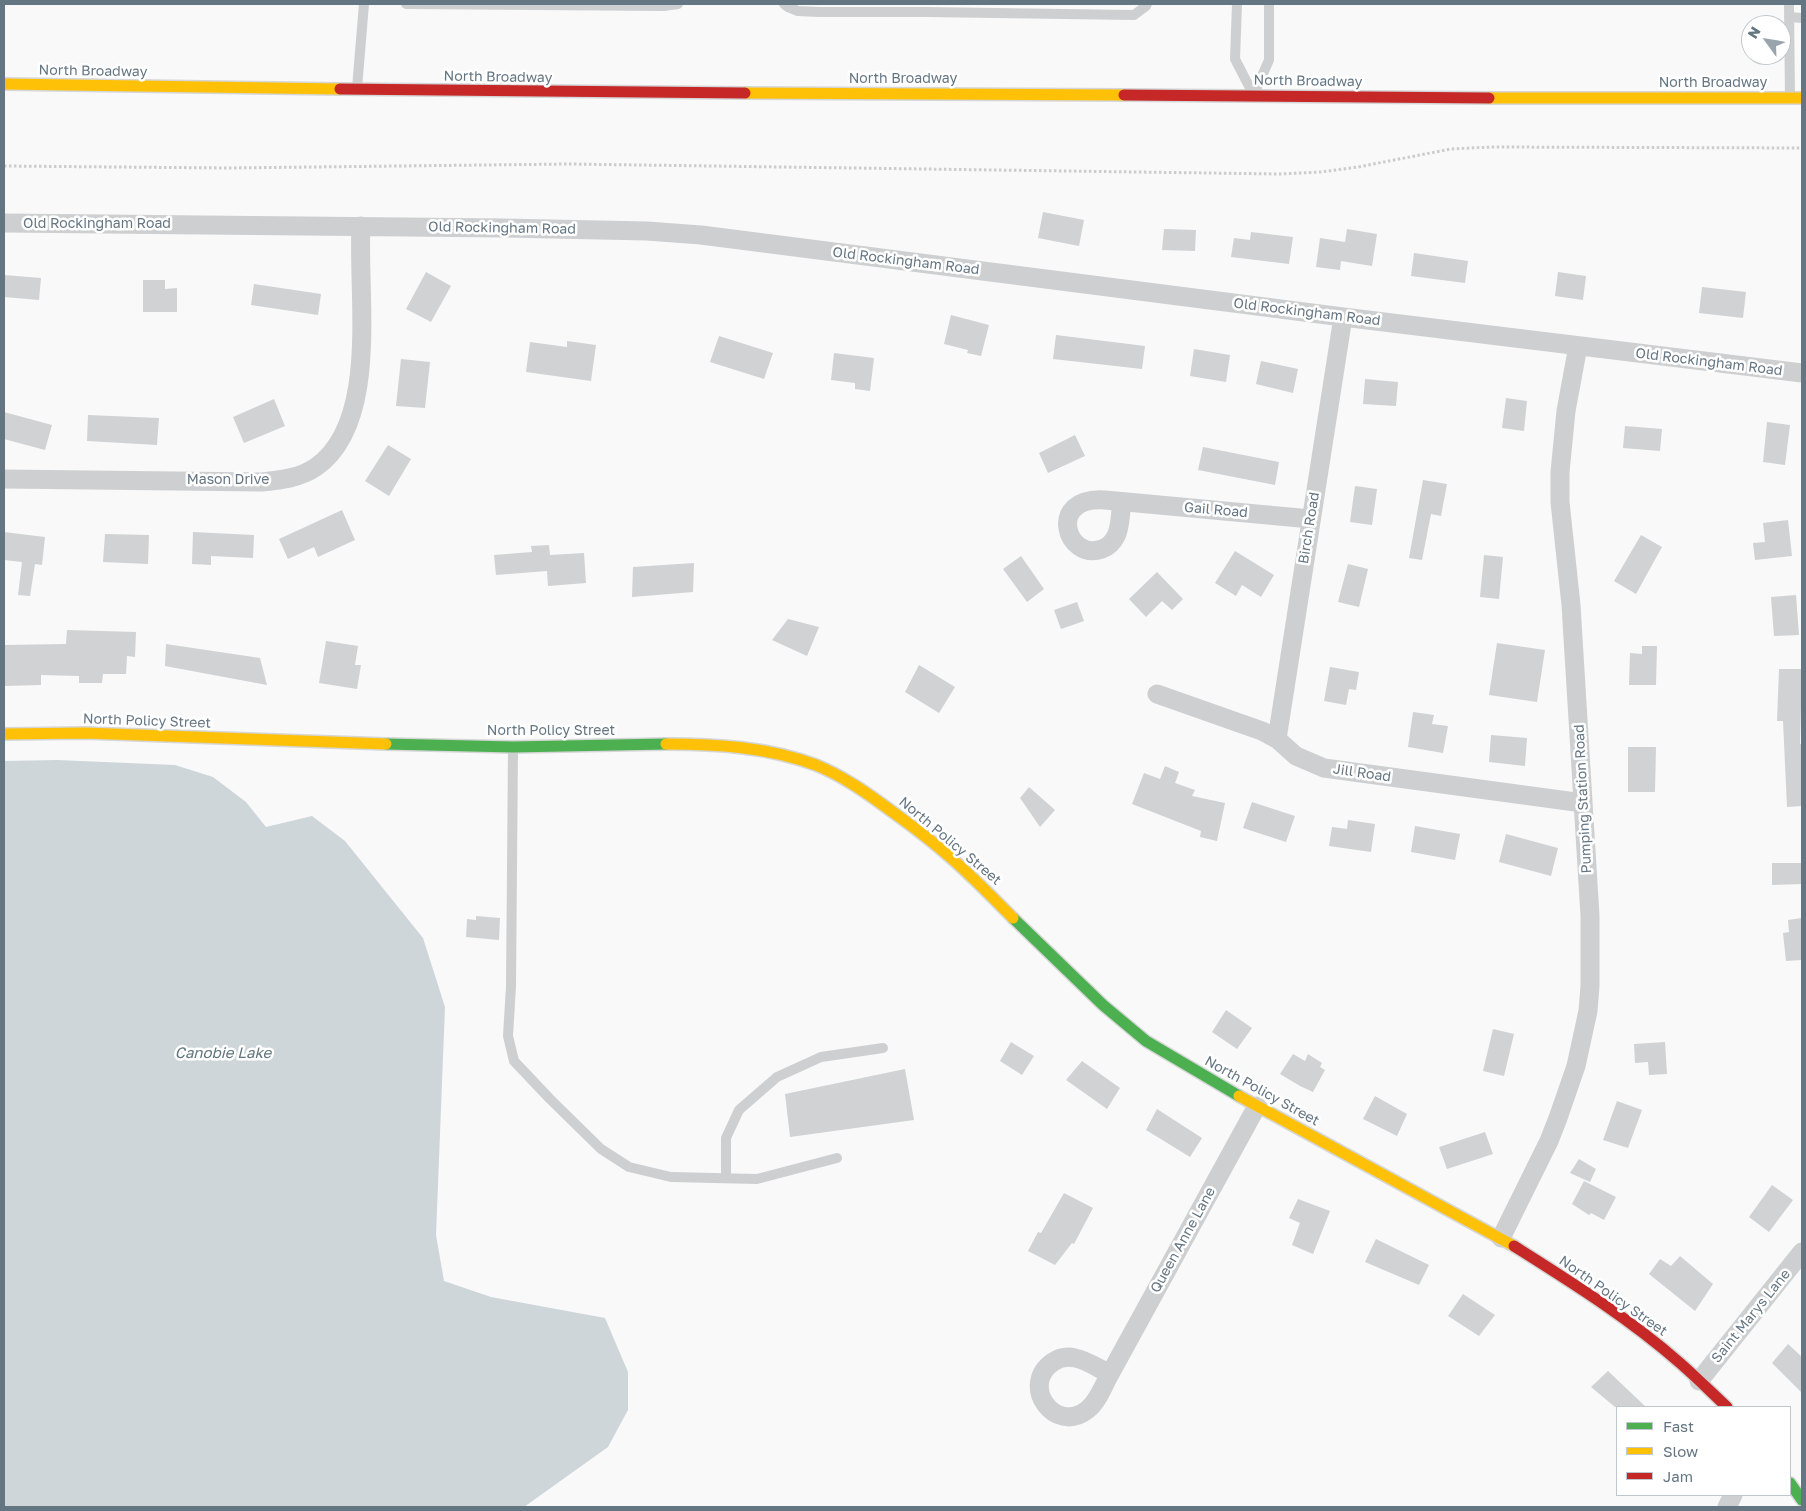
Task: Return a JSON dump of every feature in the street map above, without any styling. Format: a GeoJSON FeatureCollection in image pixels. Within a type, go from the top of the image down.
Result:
{"type":"FeatureCollection","features":[{"type":"Feature","properties":{"kind":"street","name":"North Broadway"},"geometry":{"type":"LineString","coordinates":[[4,84],[632,94],[1802,98]]}},
{"type":"Feature","properties":{"kind":"street","name":"Old Rockingham Road"},"geometry":{"type":"LineString","coordinates":[[4,223],[628,230],[701,234],[1343,317],[1802,373]]}},
{"type":"Feature","properties":{"kind":"street","name":"Mason Drive"},"geometry":{"type":"LineString","coordinates":[[4,479],[262,482],[282,480],[316,467],[333,452],[343,436],[351,419],[360,375],[361,226]]}},
{"type":"Feature","properties":{"kind":"street","name":"Birch Road"},"geometry":{"type":"LineString","coordinates":[[1276,739],[1343,317]]}},
{"type":"Feature","properties":{"kind":"street","name":"Pumping Station Road"},"geometry":{"type":"LineString","coordinates":[[1501,1238],[1549,1141],[1569,1089],[1583,1038],[1589,994],[1590,916],[1571,605],[1560,502],[1560,472],[1565,421],[1578,346]]}},
{"type":"Feature","properties":{"kind":"street","name":"Gail Road"},"geometry":{"type":"LineString","coordinates":[[1122,502],[1311,519]]}},
{"type":"Feature","properties":{"kind":"street","name":"Jill Road"},"geometry":{"type":"LineString","coordinates":[[1157,694],[1262,731],[1276,739],[1296,756],[1324,768],[1583,803]]}},
{"type":"Feature","properties":{"kind":"street","name":"North Policy Street"},"geometry":{"type":"LineString","coordinates":[[4,734],[85,734],[296,742],[513,747],[722,745],[786,756],[815,765],[844,778],[895,813],[950,857],[1124,1024],[1171,1057],[1257,1106],[1501,1238],[1613,1311],[1679,1362],[1726,1406]]}},
{"type":"Feature","properties":{"kind":"street","name":"Queen Anne Lane"},"geometry":{"type":"LineString","coordinates":[[1110,1374],[1257,1106]]}},
{"type":"Feature","properties":{"kind":"street","name":"Saint Marys Lane"},"geometry":{"type":"LineString","coordinates":[[1699,1381],[1802,1252]]}},
{"type":"Feature","properties":{"kind":"street"},"geometry":{"type":"LineString","coordinates":[[1791,1484],[1802,1500]]}},
{"type":"Feature","properties":{"kind":"street"},"geometry":{"type":"LineString","coordinates":[[1727,1507],[1733,1496]]}},
{"type":"Feature","properties":{"kind":"lane"},"geometry":{"type":"LineString","coordinates":[[357,90],[364,4]]}},
{"type":"Feature","properties":{"kind":"lane"},"geometry":{"type":"LineString","coordinates":[[406,4],[664,6],[678,4]]}},
{"type":"Feature","properties":{"kind":"lane"},"geometry":{"type":"LineString","coordinates":[[784,4],[788,8],[798,11],[819,12],[1134,15],[1147,4]]}},
{"type":"Feature","properties":{"kind":"lane"},"geometry":{"type":"LineString","coordinates":[[1237,4],[1235,59],[1254,96]]}},
{"type":"Feature","properties":{"kind":"lane"},"geometry":{"type":"LineString","coordinates":[[1254,96],[1269,60],[1270,4]]}},
{"type":"Feature","properties":{"kind":"lane"},"geometry":{"type":"LineString","coordinates":[[1790,65],[1790,98]]}},
{"type":"Feature","properties":{"kind":"lane"},"geometry":{"type":"LineString","coordinates":[[513,747],[511,977],[508,1036],[514,1061],[601,1148],[628,1167],[671,1177],[757,1179],[837,1158]]}},
{"type":"Feature","properties":{"kind":"lane"},"geometry":{"type":"LineString","coordinates":[[726,1178],[726,1138],[739,1110],[777,1077],[821,1057],[883,1048]]}},
{"type":"Feature","properties":{"kind":"path"},"geometry":{"type":"LineString","coordinates":[[4,166],[228,168],[569,164],[1279,174],[1321,172],[1451,149],[1492,147],[1802,148]]}},
{"type":"Feature","properties":{"kind":"water","name":"Canobie Lake"},"geometry":{"type":"Polygon","coordinates":[[[57,760],[175,765],[213,777],[246,802],[266,827],[312,816],[345,841],[423,938],[445,1007],[436,1235],[444,1281],[491,1297],[605,1318],[628,1372],[628,1410],[608,1447],[524,1507],[4,1507],[4,761],[57,760]]]}},
{"type":"Feature","properties":{"kind":"building"},"geometry":{"type":"Polygon","coordinates":[[[1043,212],[1084,220],[1079,246],[1038,238],[1043,212]]]}},
{"type":"Feature","properties":{"kind":"building"},"geometry":{"type":"Polygon","coordinates":[[[1164,229],[1196,230],[1195,251],[1162,250],[1164,229]]]}},
{"type":"Feature","properties":{"kind":"building"},"geometry":{"type":"Polygon","coordinates":[[[1347,229],[1377,234],[1372,266],[1341,261],[1340,270],[1316,267],[1320,238],[1345,242],[1347,229]]]}},
{"type":"Feature","properties":{"kind":"building"},"geometry":{"type":"Polygon","coordinates":[[[1251,232],[1293,237],[1289,264],[1231,257],[1234,238],[1250,240],[1251,232]]]}},
{"type":"Feature","properties":{"kind":"building"},"geometry":{"type":"Polygon","coordinates":[[[1414,253],[1468,261],[1465,283],[1411,276],[1414,253]]]}},
{"type":"Feature","properties":{"kind":"building"},"geometry":{"type":"Polygon","coordinates":[[[426,272],[451,286],[431,322],[406,309],[426,272]]]}},
{"type":"Feature","properties":{"kind":"building"},"geometry":{"type":"Polygon","coordinates":[[[1558,272],[1586,276],[1583,300],[1555,296],[1558,272]]]}},
{"type":"Feature","properties":{"kind":"building"},"geometry":{"type":"Polygon","coordinates":[[[4,275],[41,278],[39,300],[4,297],[4,275]]]}},
{"type":"Feature","properties":{"kind":"building"},"geometry":{"type":"Polygon","coordinates":[[[143,280],[165,280],[165,289],[177,288],[177,312],[143,312],[143,280]]]}},
{"type":"Feature","properties":{"kind":"building"},"geometry":{"type":"Polygon","coordinates":[[[254,284],[321,294],[318,315],[251,305],[254,284]]]}},
{"type":"Feature","properties":{"kind":"building"},"geometry":{"type":"Polygon","coordinates":[[[1702,287],[1746,292],[1743,318],[1699,313],[1702,287]]]}},
{"type":"Feature","properties":{"kind":"building"},"geometry":{"type":"Polygon","coordinates":[[[951,315],[989,325],[981,356],[967,353],[968,350],[944,344],[951,315]]]}},
{"type":"Feature","properties":{"kind":"building"},"geometry":{"type":"Polygon","coordinates":[[[1056,335],[1145,346],[1142,369],[1053,359],[1056,335]]]}},
{"type":"Feature","properties":{"kind":"building"},"geometry":{"type":"Polygon","coordinates":[[[719,336],[773,353],[764,379],[710,362],[719,336]]]}},
{"type":"Feature","properties":{"kind":"building"},"geometry":{"type":"Polygon","coordinates":[[[567,341],[596,345],[591,381],[526,372],[530,342],[567,347],[567,341]]]}},
{"type":"Feature","properties":{"kind":"building"},"geometry":{"type":"Polygon","coordinates":[[[1194,349],[1230,355],[1226,382],[1190,376],[1194,349]]]}},
{"type":"Feature","properties":{"kind":"building"},"geometry":{"type":"Polygon","coordinates":[[[834,353],[874,358],[870,391],[855,389],[855,383],[831,380],[834,353]]]}},
{"type":"Feature","properties":{"kind":"building"},"geometry":{"type":"Polygon","coordinates":[[[401,359],[430,362],[425,408],[396,406],[401,359]]]}},
{"type":"Feature","properties":{"kind":"building"},"geometry":{"type":"Polygon","coordinates":[[[1261,361],[1298,369],[1293,393],[1256,384],[1261,361]]]}},
{"type":"Feature","properties":{"kind":"building"},"geometry":{"type":"Polygon","coordinates":[[[1365,379],[1398,382],[1396,406],[1363,404],[1365,379]]]}},
{"type":"Feature","properties":{"kind":"building"},"geometry":{"type":"Polygon","coordinates":[[[1506,398],[1527,401],[1524,431],[1502,428],[1506,398]]]}},
{"type":"Feature","properties":{"kind":"building"},"geometry":{"type":"Polygon","coordinates":[[[274,399],[285,426],[244,443],[233,417],[274,399]]]}},
{"type":"Feature","properties":{"kind":"building"},"geometry":{"type":"Polygon","coordinates":[[[4,412],[52,425],[45,450],[4,439],[4,412]]]}},
{"type":"Feature","properties":{"kind":"building"},"geometry":{"type":"Polygon","coordinates":[[[88,415],[159,418],[157,445],[87,441],[88,415]]]}},
{"type":"Feature","properties":{"kind":"building"},"geometry":{"type":"Polygon","coordinates":[[[1767,422],[1790,425],[1785,465],[1763,462],[1767,422]]]}},
{"type":"Feature","properties":{"kind":"building"},"geometry":{"type":"Polygon","coordinates":[[[1625,426],[1662,429],[1660,451],[1623,448],[1625,426]]]}},
{"type":"Feature","properties":{"kind":"building"},"geometry":{"type":"Polygon","coordinates":[[[1075,435],[1085,456],[1048,473],[1039,453],[1075,435]]]}},
{"type":"Feature","properties":{"kind":"building"},"geometry":{"type":"Polygon","coordinates":[[[388,445],[411,459],[389,496],[365,481],[388,445]]]}},
{"type":"Feature","properties":{"kind":"building"},"geometry":{"type":"Polygon","coordinates":[[[1203,447],[1279,462],[1275,485],[1198,470],[1203,447]]]}},
{"type":"Feature","properties":{"kind":"building"},"geometry":{"type":"Polygon","coordinates":[[[1423,480],[1447,484],[1441,516],[1431,514],[1422,560],[1409,558],[1423,480]]]}},
{"type":"Feature","properties":{"kind":"building"},"geometry":{"type":"Polygon","coordinates":[[[1355,486],[1377,489],[1372,525],[1350,522],[1355,486]]]}},
{"type":"Feature","properties":{"kind":"building"},"geometry":{"type":"Polygon","coordinates":[[[342,510],[355,540],[318,557],[314,547],[288,559],[279,539],[342,510]]]}},
{"type":"Feature","properties":{"kind":"building"},"geometry":{"type":"Polygon","coordinates":[[[1788,520],[1792,556],[1755,560],[1753,543],[1765,542],[1763,523],[1788,520]]]}},
{"type":"Feature","properties":{"kind":"building"},"geometry":{"type":"Polygon","coordinates":[[[4,532],[45,537],[42,565],[35,564],[30,596],[18,595],[22,562],[4,560],[4,532]]]}},
{"type":"Feature","properties":{"kind":"building"},"geometry":{"type":"Polygon","coordinates":[[[193,532],[254,535],[253,558],[211,556],[211,565],[192,564],[193,532]]]}},
{"type":"Feature","properties":{"kind":"building"},"geometry":{"type":"Polygon","coordinates":[[[105,534],[149,535],[148,564],[103,562],[105,534]]]}},
{"type":"Feature","properties":{"kind":"building"},"geometry":{"type":"Polygon","coordinates":[[[1641,535],[1662,547],[1636,594],[1614,581],[1641,535]]]}},
{"type":"Feature","properties":{"kind":"building"},"geometry":{"type":"Polygon","coordinates":[[[549,545],[550,555],[584,553],[586,583],[548,586],[547,571],[496,575],[494,555],[532,552],[531,546],[549,545]]]}},
{"type":"Feature","properties":{"kind":"building"},"geometry":{"type":"Polygon","coordinates":[[[1235,551],[1274,575],[1261,597],[1242,585],[1236,596],[1215,583],[1235,551]]]}},
{"type":"Feature","properties":{"kind":"building"},"geometry":{"type":"Polygon","coordinates":[[[1484,555],[1503,557],[1499,599],[1480,597],[1484,555]]]}},
{"type":"Feature","properties":{"kind":"building"},"geometry":{"type":"Polygon","coordinates":[[[1021,556],[1044,589],[1027,602],[1003,569],[1021,556]]]}},
{"type":"Feature","properties":{"kind":"building"},"geometry":{"type":"Polygon","coordinates":[[[694,563],[693,592],[632,597],[633,567],[694,563]]]}},
{"type":"Feature","properties":{"kind":"building"},"geometry":{"type":"Polygon","coordinates":[[[1348,564],[1368,569],[1359,607],[1338,602],[1348,564]]]}},
{"type":"Feature","properties":{"kind":"building"},"geometry":{"type":"Polygon","coordinates":[[[1157,572],[1183,599],[1172,610],[1162,601],[1146,617],[1129,599],[1157,572]]]}},
{"type":"Feature","properties":{"kind":"building"},"geometry":{"type":"Polygon","coordinates":[[[1796,595],[1799,635],[1774,636],[1771,597],[1796,595]]]}},
{"type":"Feature","properties":{"kind":"building"},"geometry":{"type":"Polygon","coordinates":[[[1077,602],[1084,621],[1061,629],[1054,610],[1077,602]]]}},
{"type":"Feature","properties":{"kind":"building"},"geometry":{"type":"Polygon","coordinates":[[[788,619],[819,627],[807,656],[772,640],[788,619]]]}},
{"type":"Feature","properties":{"kind":"building"},"geometry":{"type":"Polygon","coordinates":[[[67,630],[136,632],[135,657],[127,656],[126,674],[103,674],[102,683],[79,683],[79,676],[41,675],[41,685],[4,686],[4,645],[66,644],[67,630]]]}},
{"type":"Feature","properties":{"kind":"building"},"geometry":{"type":"Polygon","coordinates":[[[326,641],[358,646],[355,665],[361,665],[357,689],[319,683],[326,641]]]}},
{"type":"Feature","properties":{"kind":"building"},"geometry":{"type":"Polygon","coordinates":[[[1497,643],[1545,650],[1537,702],[1489,695],[1497,643]]]}},
{"type":"Feature","properties":{"kind":"building"},"geometry":{"type":"Polygon","coordinates":[[[166,644],[260,658],[267,685],[165,666],[166,644]]]}},
{"type":"Feature","properties":{"kind":"building"},"geometry":{"type":"Polygon","coordinates":[[[1642,646],[1657,646],[1656,685],[1629,685],[1630,653],[1642,654],[1642,646]]]}},
{"type":"Feature","properties":{"kind":"building"},"geometry":{"type":"Polygon","coordinates":[[[919,665],[955,687],[939,713],[905,692],[919,665]]]}},
{"type":"Feature","properties":{"kind":"building"},"geometry":{"type":"Polygon","coordinates":[[[1330,667],[1359,672],[1356,690],[1349,689],[1346,705],[1324,701],[1330,667]]]}},
{"type":"Feature","properties":{"kind":"building"},"geometry":{"type":"Polygon","coordinates":[[[1779,669],[1802,669],[1800,744],[1802,744],[1802,806],[1787,807],[1783,721],[1777,721],[1779,669]]]}},
{"type":"Feature","properties":{"kind":"building"},"geometry":{"type":"Polygon","coordinates":[[[1413,712],[1434,715],[1432,724],[1448,726],[1443,753],[1408,747],[1413,712]]]}},
{"type":"Feature","properties":{"kind":"building"},"geometry":{"type":"Polygon","coordinates":[[[1491,735],[1527,738],[1525,766],[1489,762],[1491,735]]]}},
{"type":"Feature","properties":{"kind":"building"},"geometry":{"type":"Polygon","coordinates":[[[1628,747],[1656,747],[1655,792],[1628,792],[1628,747]]]}},
{"type":"Feature","properties":{"kind":"building"},"geometry":{"type":"Polygon","coordinates":[[[1165,766],[1179,772],[1175,783],[1195,790],[1192,796],[1225,803],[1217,841],[1200,837],[1201,831],[1132,804],[1144,773],[1160,779],[1165,766]]]}},
{"type":"Feature","properties":{"kind":"building"},"geometry":{"type":"Polygon","coordinates":[[[1029,787],[1055,810],[1040,827],[1020,798],[1029,787]]]}},
{"type":"Feature","properties":{"kind":"building"},"geometry":{"type":"Polygon","coordinates":[[[1252,802],[1295,816],[1286,842],[1243,828],[1252,802]]]}},
{"type":"Feature","properties":{"kind":"building"},"geometry":{"type":"Polygon","coordinates":[[[1348,820],[1375,824],[1371,852],[1329,846],[1332,827],[1347,829],[1348,820]]]}},
{"type":"Feature","properties":{"kind":"building"},"geometry":{"type":"Polygon","coordinates":[[[1415,826],[1460,834],[1455,860],[1411,852],[1415,826]]]}},
{"type":"Feature","properties":{"kind":"building"},"geometry":{"type":"Polygon","coordinates":[[[1506,834],[1558,848],[1551,876],[1499,862],[1506,834]]]}},
{"type":"Feature","properties":{"kind":"building"},"geometry":{"type":"Polygon","coordinates":[[[1772,863],[1802,863],[1802,884],[1772,885],[1772,863]]]}},
{"type":"Feature","properties":{"kind":"building"},"geometry":{"type":"Polygon","coordinates":[[[476,916],[500,918],[499,940],[466,937],[467,919],[476,920],[476,916]]]}},
{"type":"Feature","properties":{"kind":"building"},"geometry":{"type":"Polygon","coordinates":[[[1802,918],[1802,960],[1786,961],[1783,933],[1789,932],[1788,920],[1802,918]]]}},
{"type":"Feature","properties":{"kind":"building"},"geometry":{"type":"Polygon","coordinates":[[[1226,1010],[1252,1028],[1237,1049],[1212,1032],[1226,1010]]]}},
{"type":"Feature","properties":{"kind":"building"},"geometry":{"type":"Polygon","coordinates":[[[1493,1029],[1514,1034],[1504,1076],[1483,1071],[1493,1029]]]}},
{"type":"Feature","properties":{"kind":"building"},"geometry":{"type":"Polygon","coordinates":[[[1011,1042],[1034,1056],[1022,1075],[1000,1061],[1011,1042]]]}},
{"type":"Feature","properties":{"kind":"building"},"geometry":{"type":"Polygon","coordinates":[[[1665,1042],[1667,1074],[1649,1075],[1648,1062],[1635,1063],[1634,1044],[1665,1042]]]}},
{"type":"Feature","properties":{"kind":"building"},"geometry":{"type":"Polygon","coordinates":[[[1293,1054],[1305,1061],[1308,1054],[1322,1063],[1320,1067],[1325,1070],[1313,1092],[1280,1074],[1293,1054]]]}},
{"type":"Feature","properties":{"kind":"building"},"geometry":{"type":"Polygon","coordinates":[[[1082,1061],[1120,1088],[1107,1109],[1066,1080],[1082,1061]]]}},
{"type":"Feature","properties":{"kind":"building"},"geometry":{"type":"Polygon","coordinates":[[[905,1069],[914,1120],[790,1137],[785,1094],[905,1069]]]}},
{"type":"Feature","properties":{"kind":"building"},"geometry":{"type":"Polygon","coordinates":[[[1375,1096],[1407,1114],[1397,1136],[1363,1119],[1375,1096]]]}},
{"type":"Feature","properties":{"kind":"building"},"geometry":{"type":"Polygon","coordinates":[[[1617,1101],[1642,1110],[1628,1148],[1603,1140],[1617,1101]]]}},
{"type":"Feature","properties":{"kind":"building"},"geometry":{"type":"Polygon","coordinates":[[[1157,1109],[1202,1138],[1190,1157],[1146,1130],[1157,1109]]]}},
{"type":"Feature","properties":{"kind":"building"},"geometry":{"type":"Polygon","coordinates":[[[1485,1132],[1493,1154],[1447,1169],[1439,1147],[1485,1132]]]}},
{"type":"Feature","properties":{"kind":"building"},"geometry":{"type":"Polygon","coordinates":[[[1579,1159],[1596,1169],[1590,1182],[1570,1173],[1579,1159]]]}},
{"type":"Feature","properties":{"kind":"building"},"geometry":{"type":"Polygon","coordinates":[[[1584,1181],[1616,1197],[1604,1220],[1591,1213],[1589,1215],[1572,1204],[1584,1181]]]}},
{"type":"Feature","properties":{"kind":"building"},"geometry":{"type":"Polygon","coordinates":[[[1772,1185],[1793,1200],[1769,1232],[1749,1217],[1772,1185]]]}},
{"type":"Feature","properties":{"kind":"building"},"geometry":{"type":"Polygon","coordinates":[[[1064,1193],[1093,1208],[1074,1244],[1072,1243],[1055,1265],[1028,1251],[1038,1232],[1041,1233],[1064,1193]]]}},
{"type":"Feature","properties":{"kind":"building"},"geometry":{"type":"Polygon","coordinates":[[[1298,1199],[1330,1211],[1313,1254],[1292,1245],[1300,1223],[1289,1218],[1298,1199]]]}},
{"type":"Feature","properties":{"kind":"building"},"geometry":{"type":"Polygon","coordinates":[[[1376,1239],[1429,1265],[1419,1285],[1365,1262],[1376,1239]]]}},
{"type":"Feature","properties":{"kind":"building"},"geometry":{"type":"Polygon","coordinates":[[[1680,1256],[1713,1284],[1695,1311],[1649,1274],[1660,1259],[1671,1266],[1680,1256]]]}},
{"type":"Feature","properties":{"kind":"building"},"geometry":{"type":"Polygon","coordinates":[[[1463,1294],[1495,1315],[1479,1336],[1448,1316],[1463,1294]]]}},
{"type":"Feature","properties":{"kind":"building"},"geometry":{"type":"Polygon","coordinates":[[[1788,1344],[1802,1357],[1802,1393],[1772,1363],[1788,1344]]]}},
{"type":"Feature","properties":{"kind":"building"},"geometry":{"type":"Polygon","coordinates":[[[1608,1371],[1645,1406],[1615,1407],[1591,1387],[1608,1371]]]}},
{"type":"Feature","properties":{"kind":"traffic: fast"},"geometry":{"type":"LineString","coordinates":[[386,744],[513,747],[666,744]]}},
{"type":"Feature","properties":{"kind":"traffic: fast"},"geometry":{"type":"LineString","coordinates":[[1013,918],[1103,1005],[1146,1041],[1239,1096]]}},
{"type":"Feature","properties":{"kind":"traffic: fast"},"geometry":{"type":"LineString","coordinates":[[1791,1484],[1802,1500]]}},
{"type":"Feature","properties":{"kind":"traffic: slow"},"geometry":{"type":"LineString","coordinates":[[4,84],[340,89]]}},
{"type":"Feature","properties":{"kind":"traffic: slow"},"geometry":{"type":"LineString","coordinates":[[745,93],[1124,95]]}},
{"type":"Feature","properties":{"kind":"traffic: slow"},"geometry":{"type":"LineString","coordinates":[[1489,98],[1802,98]]}},
{"type":"Feature","properties":{"kind":"traffic: slow"},"geometry":{"type":"LineString","coordinates":[[4,734],[85,733],[386,744]]}},
{"type":"Feature","properties":{"kind":"traffic: slow"},"geometry":{"type":"LineString","coordinates":[[666,744],[723,746],[761,750],[798,759],[826,769],[864,791],[906,821],[943,851],[1013,918]]}},
{"type":"Feature","properties":{"kind":"traffic: slow"},"geometry":{"type":"LineString","coordinates":[[1239,1096],[1514,1246]]}},
{"type":"Feature","properties":{"kind":"traffic: jam"},"geometry":{"type":"LineString","coordinates":[[340,89],[745,93]]}},
{"type":"Feature","properties":{"kind":"traffic: jam"},"geometry":{"type":"LineString","coordinates":[[1124,95],[1489,98]]}},
{"type":"Feature","properties":{"kind":"traffic: jam"},"geometry":{"type":"LineString","coordinates":[[1514,1246],[1599,1301],[1641,1331],[1680,1363],[1726,1406]]}}]}
